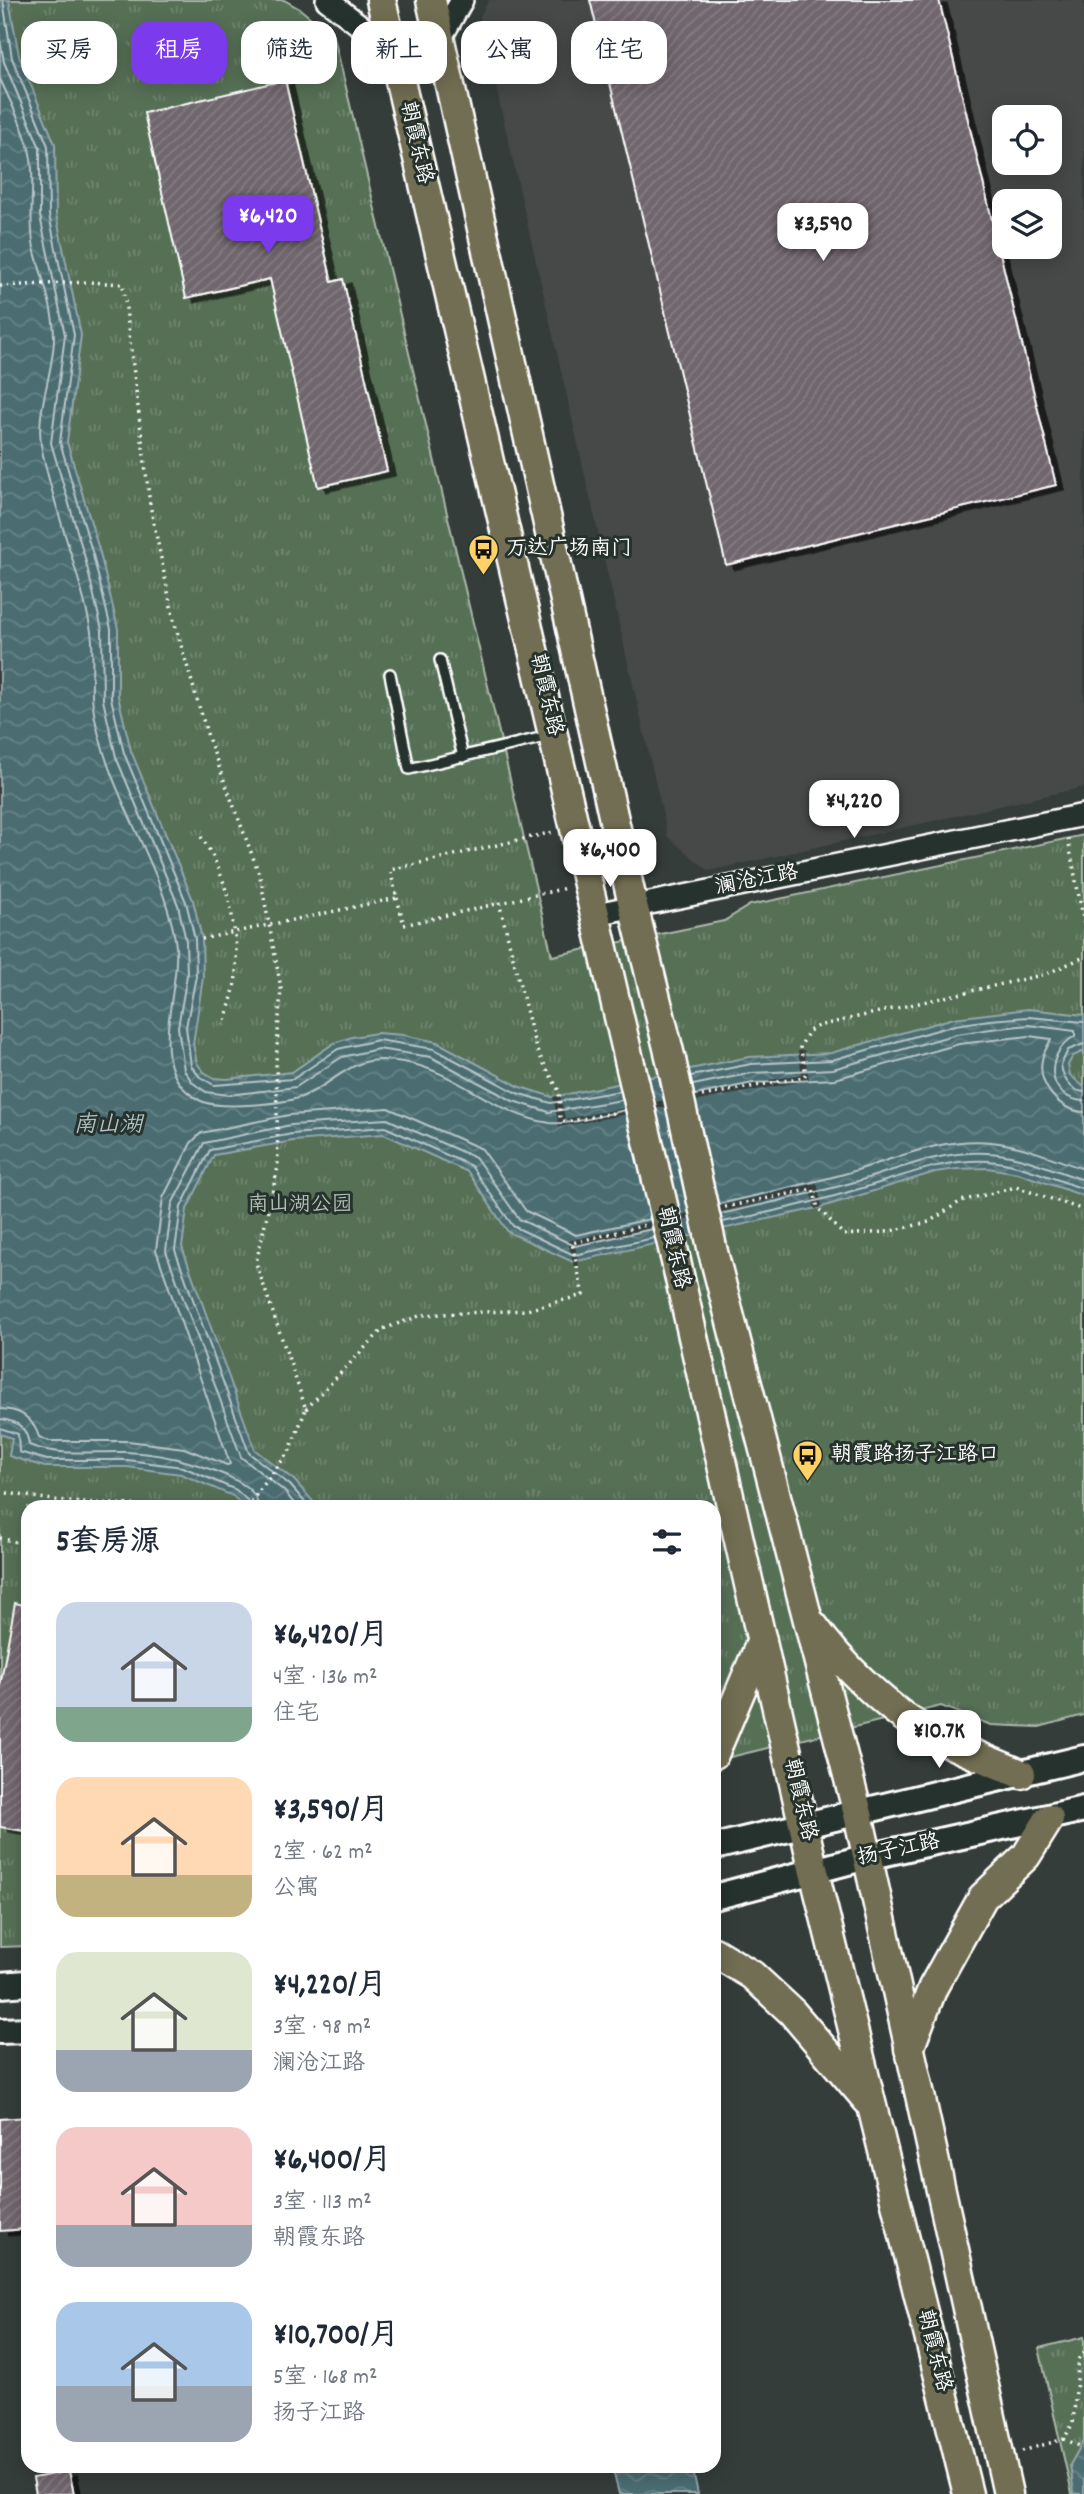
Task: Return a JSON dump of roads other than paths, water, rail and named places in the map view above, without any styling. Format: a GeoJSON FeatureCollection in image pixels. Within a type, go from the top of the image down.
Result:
{"type":"FeatureCollection","features":[{"type":"Feature","properties":{"kind":"main road","name":"朝霞东路"},"geometry":{"type":"LineString","coordinates":[[382,0],[387,21]]}},
{"type":"Feature","properties":{"kind":"main road","name":"朝霞东路"},"geometry":{"type":"LineString","coordinates":[[431,0],[436,21]]}},
{"type":"Feature","properties":{"kind":"main road","name":"朝霞东路"},"geometry":{"type":"LineString","coordinates":[[447,70],[713,1252],[858,1814],[1008,2494]]}},
{"type":"Feature","properties":{"kind":"main road","name":"朝霞东路"},"geometry":{"type":"LineString","coordinates":[[401,84],[589,883],[814,1872],[968,2494]]}},
{"type":"Feature","properties":{"kind":"main road"},"geometry":{"type":"LineString","coordinates":[[807,1618],[828,1646],[867,1686],[929,1733],[1021,1774]]}},
{"type":"Feature","properties":{"kind":"main road"},"geometry":{"type":"LineString","coordinates":[[721,1737],[762,1640]]}},
{"type":"Feature","properties":{"kind":"main road"},"geometry":{"type":"LineString","coordinates":[[721,1845],[1084,1758]]}},
{"type":"Feature","properties":{"kind":"main road","name":"扬子江路"},"geometry":{"type":"LineString","coordinates":[[721,1895],[867,1857],[1049,1819],[1084,1809]]}},
{"type":"Feature","properties":{"kind":"main road"},"geometry":{"type":"LineString","coordinates":[[909,2049],[933,1987],[983,1897],[1026,1856],[1049,1819]]}},
{"type":"Feature","properties":{"kind":"main road"},"geometry":{"type":"LineString","coordinates":[[721,1956],[752,1975],[792,2012],[872,2106]]}},
{"type":"Feature","properties":{"kind":"main road"},"geometry":{"type":"LineString","coordinates":[[0,1985],[21,1984]]}},
{"type":"Feature","properties":{"kind":"main road"},"geometry":{"type":"LineString","coordinates":[[0,2031],[21,2030]]}},
{"type":"Feature","properties":{"kind":"street"},"geometry":{"type":"LineString","coordinates":[[327,0],[354,21]]}},
{"type":"Feature","properties":{"kind":"street"},"geometry":{"type":"LineString","coordinates":[[447,27],[462,0]]}},
{"type":"Feature","properties":{"kind":"street","name":"澜沧江路"},"geometry":{"type":"LineString","coordinates":[[596,914],[1074,817]]}},
{"type":"Feature","properties":{"kind":"lane"},"geometry":{"type":"LineString","coordinates":[[440,660],[463,757]]}},
{"type":"Feature","properties":{"kind":"lane"},"geometry":{"type":"LineString","coordinates":[[390,674],[410,769],[554,734]]}},
{"type":"Feature","properties":{"kind":"water","name":"南山湖"},"geometry":{"type":"Polygon","coordinates":[[[0,0],[9,0],[21,61],[21,84],[30,84],[55,144],[56,214],[81,335],[67,442],[100,553],[118,629],[118,696],[131,751],[193,900],[202,939],[203,977],[193,1044],[197,1063],[204,1072],[214,1078],[227,1079],[292,1072],[334,1043],[377,1033],[437,1042],[520,1087],[553,1097],[749,1057],[831,1053],[954,1018],[1028,1009],[1084,1015],[1084,1051],[1073,1056],[1068,1065],[1070,1075],[1084,1087],[1084,1196],[1018,1173],[988,1168],[957,1169],[935,1172],[822,1207],[573,1262],[508,1232],[468,1172],[384,1134],[293,1141],[214,1155],[187,1209],[182,1247],[255,1450],[294,1480],[312,1500],[237,1500],[181,1474],[127,1467],[45,1467],[9,1456],[12,1438],[0,1434],[0,0]]]}},
{"type":"Feature","properties":{"kind":"water"},"geometry":{"type":"Polygon","coordinates":[[[1084,2440],[1084,2494],[1074,2494],[1070,2465],[1084,2440]]]}},
{"type":"Feature","properties":{"kind":"water"},"geometry":{"type":"Polygon","coordinates":[[[614,2473],[694,2473],[698,2494],[619,2494],[614,2473]]]}},
{"type":"Feature","properties":{"kind":"place","name":"万达广场南门"},"geometry":{"type":"Point","coordinates":[483,577]}},
{"type":"Feature","properties":{"kind":"place","name":"朝霞路扬子江路口"},"geometry":{"type":"Point","coordinates":[808,1483]}},
{"type":"Feature","properties":{"kind":"park label","name":"南山湖公园"},"geometry":{"type":"Point","coordinates":[300,1206]}}]}
